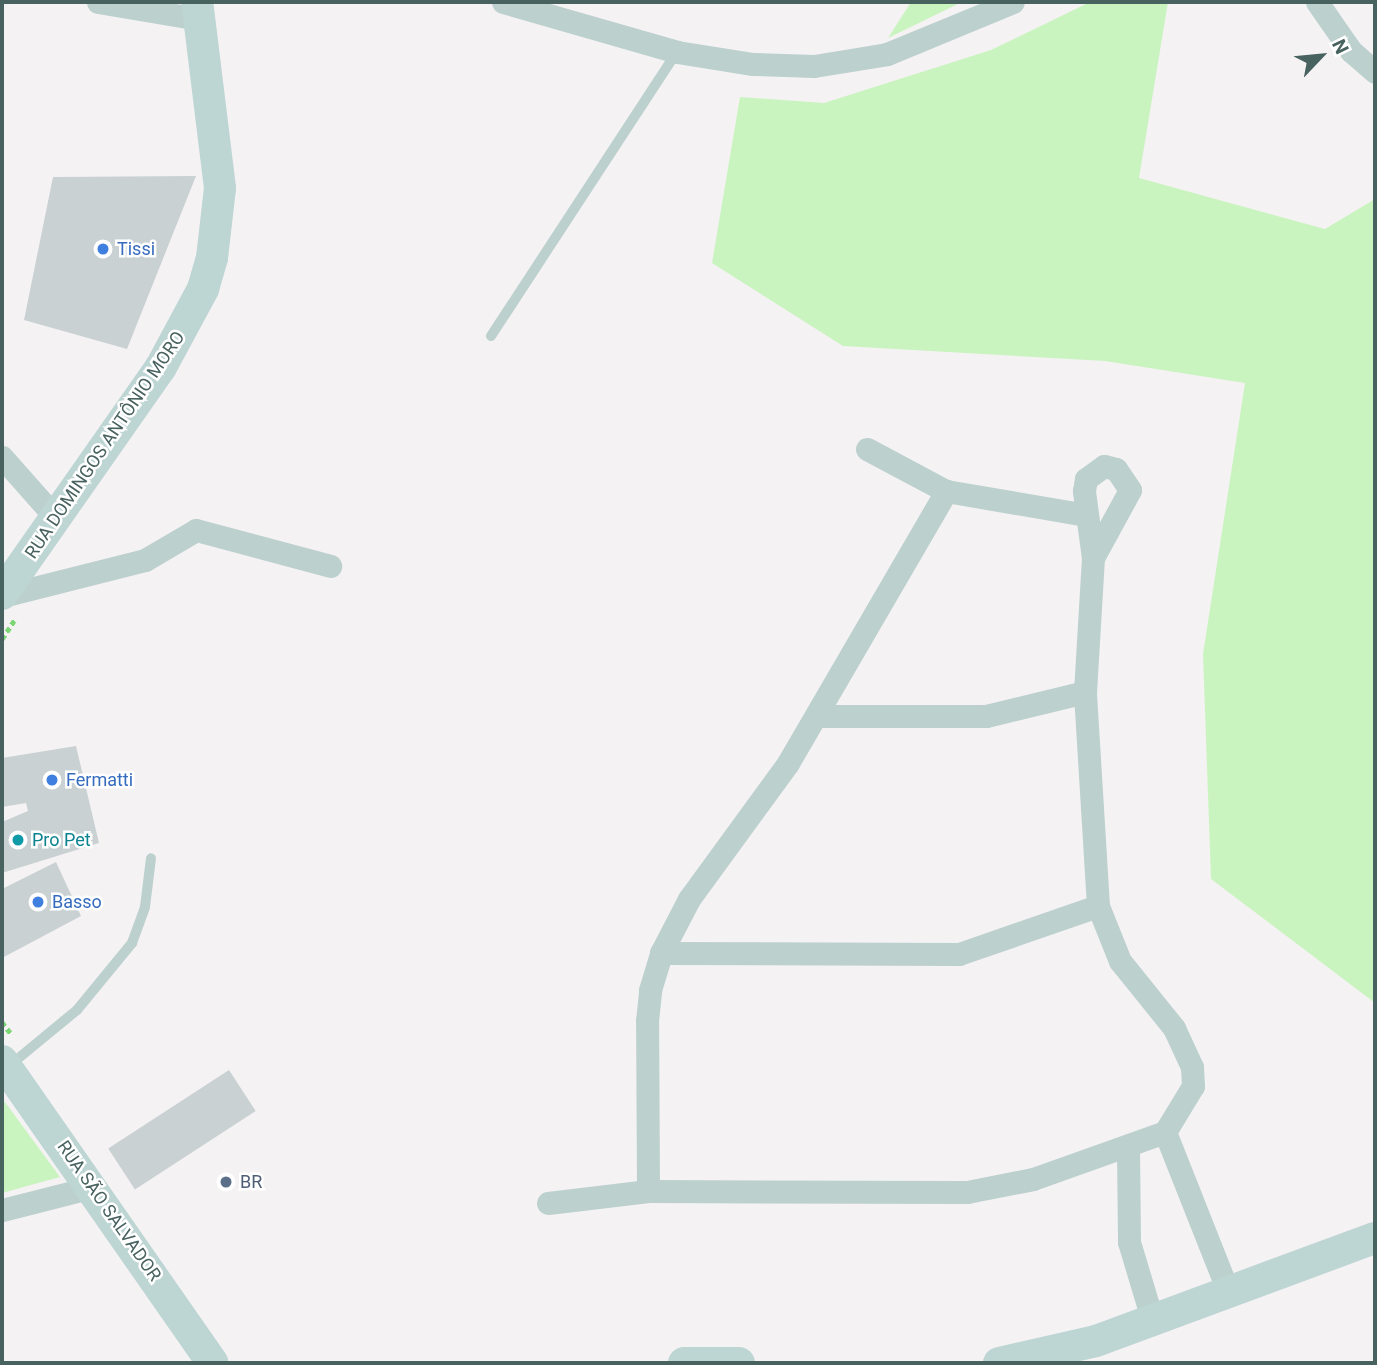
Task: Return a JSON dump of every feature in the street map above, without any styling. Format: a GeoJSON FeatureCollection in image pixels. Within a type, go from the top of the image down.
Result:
{"type":"FeatureCollection","features":[{"type":"Feature","properties":{"kind":"main road","name":"RUA DOMINGOS ANTÔNIO MORO"},"geometry":{"type":"LineString","coordinates":[[2,595],[176,344],[212,258],[219,166],[198,10]]}},
{"type":"Feature","properties":{"kind":"main road","name":"RUA SÃO SALVADOR"},"geometry":{"type":"LineString","coordinates":[[4,1065],[213,1363]]}},
{"type":"Feature","properties":{"kind":"main road"},"geometry":{"type":"LineString","coordinates":[[999,1363],[1096,1341],[1375,1238]]}},
{"type":"Feature","properties":{"kind":"main road"},"geometry":{"type":"LineString","coordinates":[[684,1363],[739,1363]]}},
{"type":"Feature","properties":{"kind":"street"},"geometry":{"type":"LineString","coordinates":[[98,2],[198,10]]}},
{"type":"Feature","properties":{"kind":"street"},"geometry":{"type":"LineString","coordinates":[[503,2],[677,52],[753,64],[814,66],[887,54],[1013,2]]}},
{"type":"Feature","properties":{"kind":"street"},"geometry":{"type":"LineString","coordinates":[[1317,2],[1351,51],[1375,72]]}},
{"type":"Feature","properties":{"kind":"street"},"geometry":{"type":"LineString","coordinates":[[867,449],[947,491],[1087,515]]}},
{"type":"Feature","properties":{"kind":"street"},"geometry":{"type":"LineString","coordinates":[[2,457],[57,517]]}},
{"type":"Feature","properties":{"kind":"street"},"geometry":{"type":"LineString","coordinates":[[548,1203],[648,1191],[967,1192],[1033,1179],[1165,1132],[1193,1086],[1192,1066],[1174,1028],[1120,961],[1098,905],[1085,692],[1093,558],[1087,515],[1086,479],[1104,467],[1116,469],[1125,477],[1129,500],[1093,558]]}},
{"type":"Feature","properties":{"kind":"street"},"geometry":{"type":"LineString","coordinates":[[648,1191],[647,1021],[650,990],[661,953],[689,899],[767,796],[947,491]]}},
{"type":"Feature","properties":{"kind":"street"},"geometry":{"type":"LineString","coordinates":[[2,595],[145,560],[196,530],[331,566]]}},
{"type":"Feature","properties":{"kind":"street"},"geometry":{"type":"LineString","coordinates":[[816,716],[976,717],[1085,692]]}},
{"type":"Feature","properties":{"kind":"street"},"geometry":{"type":"LineString","coordinates":[[661,953],[959,954],[1098,905]]}},
{"type":"Feature","properties":{"kind":"street"},"geometry":{"type":"LineString","coordinates":[[1165,1132],[1229,1294]]}},
{"type":"Feature","properties":{"kind":"street"},"geometry":{"type":"LineString","coordinates":[[1128,1146],[1129,1242],[1153,1322]]}},
{"type":"Feature","properties":{"kind":"street"},"geometry":{"type":"LineString","coordinates":[[2,1210],[92,1187]]}},
{"type":"Feature","properties":{"kind":"lane"},"geometry":{"type":"LineString","coordinates":[[491,336],[677,52]]}},
{"type":"Feature","properties":{"kind":"lane"},"geometry":{"type":"LineString","coordinates":[[4,1065],[77,1010],[132,943],[145,907],[151,858]]}},
{"type":"Feature","properties":{"kind":"green space"},"geometry":{"type":"Polygon","coordinates":[[[911,2],[962,2],[888,38],[911,2]]]}},
{"type":"Feature","properties":{"kind":"green space"},"geometry":{"type":"Polygon","coordinates":[[[1090,2],[1168,2],[1139,178],[1325,229],[1375,199],[1375,1003],[1211,879],[1203,654],[1245,383],[1105,361],[843,346],[712,263],[740,97],[824,103],[991,50],[1090,2]]]}},
{"type":"Feature","properties":{"kind":"green space"},"geometry":{"type":"Polygon","coordinates":[[[2,1098],[60,1177],[2,1193],[2,1098]]]}},
{"type":"Feature","properties":{"kind":"building","name":"Tissi"},"geometry":{"type":"Polygon","coordinates":[[[196,176],[127,349],[24,320],[53,177],[196,176]]]}},
{"type":"Feature","properties":{"kind":"building","name":"Fermatti"},"geometry":{"type":"Polygon","coordinates":[[[76,746],[99,843],[2,873],[2,822],[28,811],[26,803],[2,807],[2,758],[76,746]]]}},
{"type":"Feature","properties":{"kind":"building","name":"Basso"},"geometry":{"type":"Polygon","coordinates":[[[56,862],[81,916],[2,958],[2,889],[56,862]]]}},
{"type":"Feature","properties":{"kind":"building"},"geometry":{"type":"Polygon","coordinates":[[[229,1070],[256,1111],[135,1190],[108,1148],[229,1070]]]}},
{"type":"Feature","properties":{"kind":"place","name":"Tissi"},"geometry":{"type":"Point","coordinates":[103,249]}},
{"type":"Feature","properties":{"kind":"place","name":"Fermatti"},"geometry":{"type":"Point","coordinates":[52,780]}},
{"type":"Feature","properties":{"kind":"place","name":"Pro Pet"},"geometry":{"type":"Point","coordinates":[18,840]}},
{"type":"Feature","properties":{"kind":"place","name":"Basso"},"geometry":{"type":"Point","coordinates":[38,902]}},
{"type":"Feature","properties":{"kind":"place","name":"BR"},"geometry":{"type":"Point","coordinates":[226,1182]}}]}
